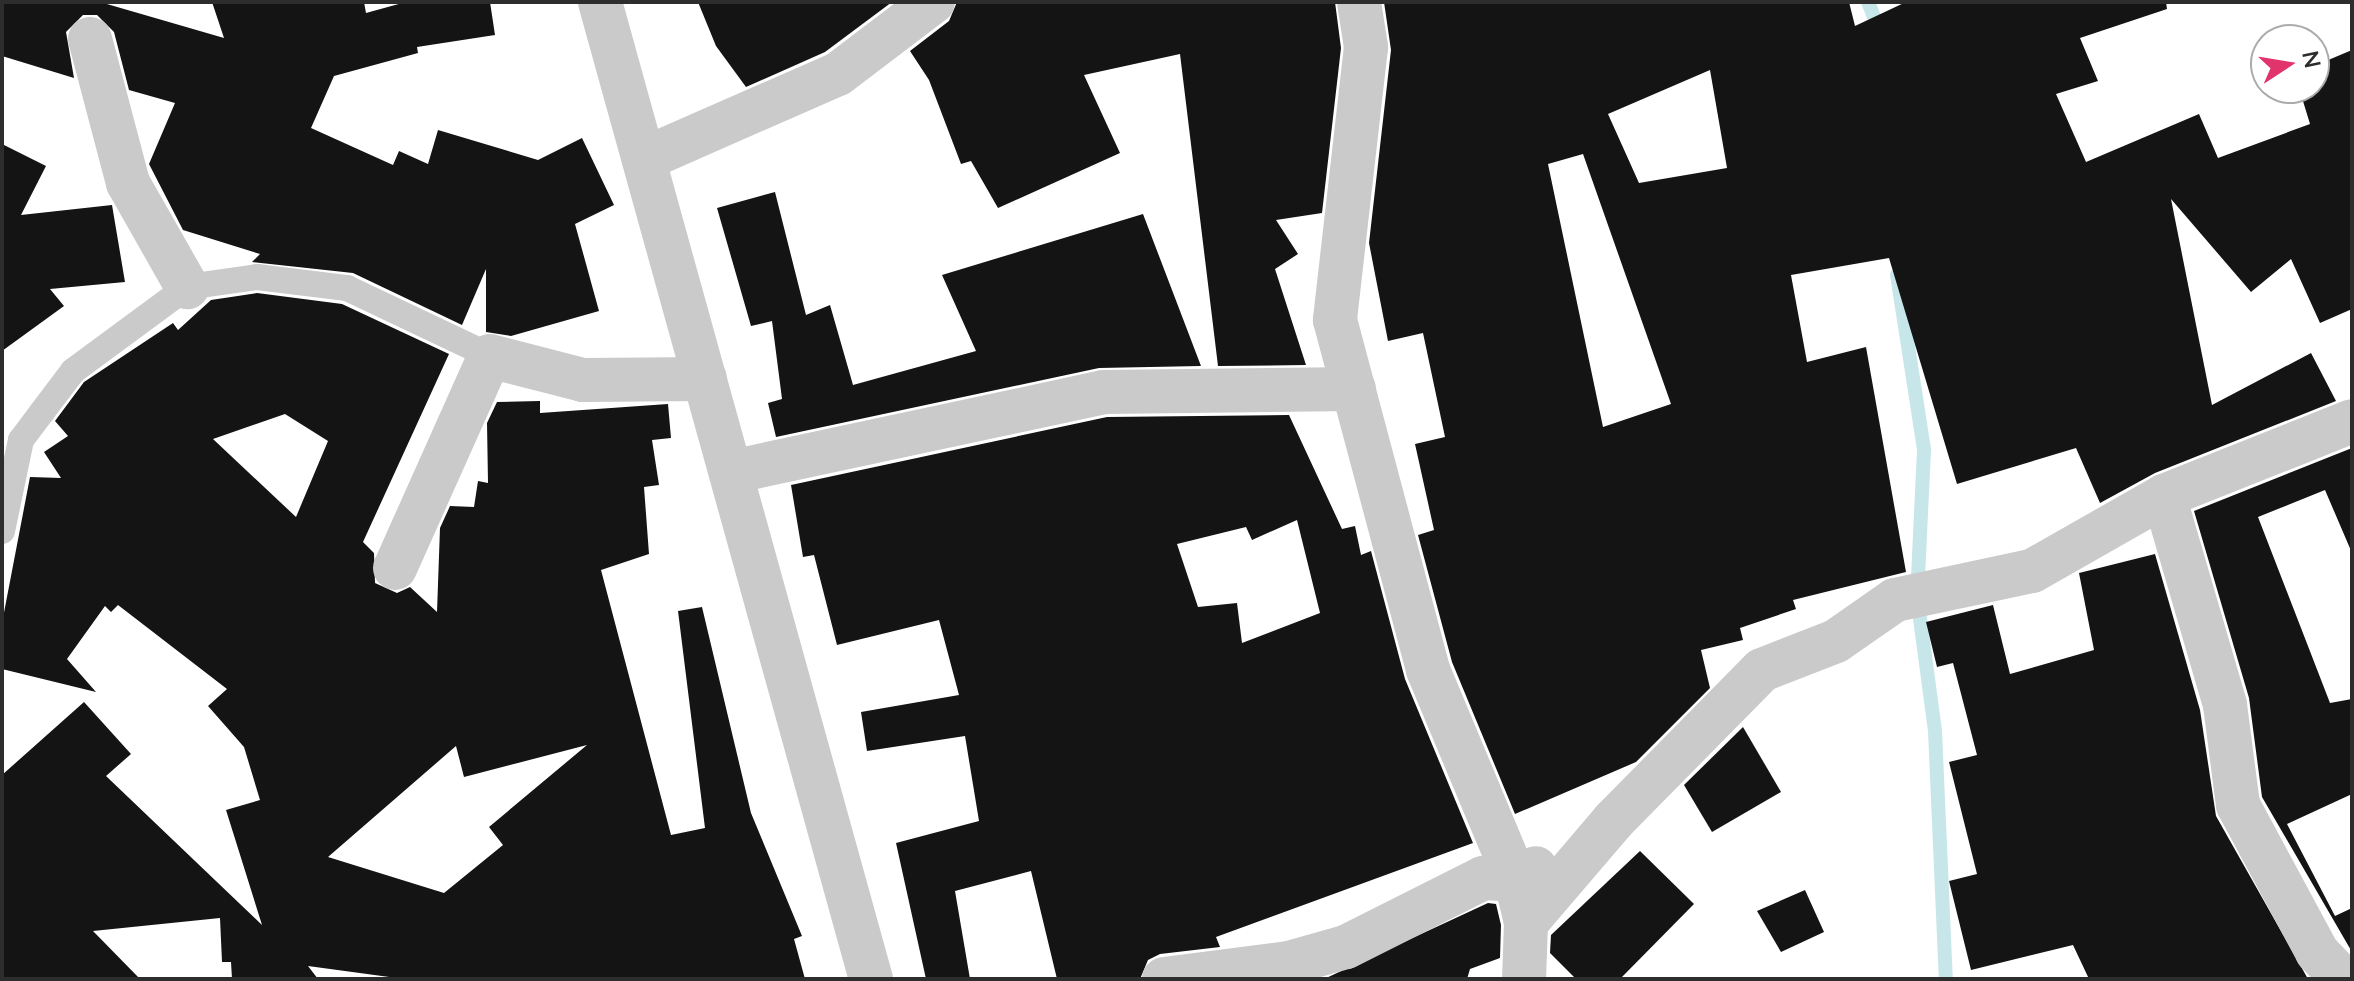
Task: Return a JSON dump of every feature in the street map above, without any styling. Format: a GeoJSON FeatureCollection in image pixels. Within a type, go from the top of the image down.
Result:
{"type":"FeatureCollection","features":[{"type":"Feature","properties":{"kind":"street"},"geometry":{"type":"LineString","coordinates":[[600,2],[871,979]]}},
{"type":"Feature","properties":{"kind":"street"},"geometry":{"type":"LineString","coordinates":[[644,159],[838,74],[933,2]]}},
{"type":"Feature","properties":{"kind":"street"},"geometry":{"type":"LineString","coordinates":[[1359,2],[1366,47],[1335,320],[1428,670],[1516,880],[1526,923],[1524,979]]}},
{"type":"Feature","properties":{"kind":"street"},"geometry":{"type":"LineString","coordinates":[[90,39],[128,183],[187,287]]}},
{"type":"Feature","properties":{"kind":"street"},"geometry":{"type":"LineString","coordinates":[[395,568],[490,356],[583,380],[705,379]]}},
{"type":"Feature","properties":{"kind":"street"},"geometry":{"type":"LineString","coordinates":[[731,472],[1104,392],[1354,389]]}},
{"type":"Feature","properties":{"kind":"street"},"geometry":{"type":"LineString","coordinates":[[1526,923],[1613,821],[1762,670],[1836,641],[1895,600],[1968,582],[2032,571],[2164,496],[2352,421]]}},
{"type":"Feature","properties":{"kind":"street"},"geometry":{"type":"LineString","coordinates":[[2164,496],[2225,705],[2238,805],[2317,952],[2343,979]]}},
{"type":"Feature","properties":{"kind":"street"},"geometry":{"type":"LineString","coordinates":[[1164,979],[1289,963],[1346,947],[1483,878],[1516,880],[1613,821]]}},
{"type":"Feature","properties":{"kind":"lane"},"geometry":{"type":"LineString","coordinates":[[2,531],[21,440],[73,371],[187,287],[257,277],[347,288],[490,356]]}},
{"type":"Feature","properties":{"kind":"building"},"geometry":{"type":"Polygon","coordinates":[[[2,2],[100,2],[224,38],[212,2],[364,2],[366,13],[406,2],[490,2],[495,35],[417,47],[418,53],[334,76],[311,128],[393,165],[399,151],[428,164],[438,130],[538,160],[582,138],[614,205],[575,224],[599,311],[511,336],[486,332],[486,269],[462,325],[353,273],[252,262],[260,254],[183,230],[149,164],[175,103],[129,90],[114,32],[97,15],[83,15],[66,32],[74,78],[2,56],[2,2]]]}},
{"type":"Feature","properties":{"kind":"building"},"geometry":{"type":"Polygon","coordinates":[[[698,2],[892,2],[825,52],[746,87],[716,46],[698,2]]]}},
{"type":"Feature","properties":{"kind":"building"},"geometry":{"type":"Polygon","coordinates":[[[957,2],[1335,2],[1341,48],[1322,213],[1276,220],[1298,254],[1275,269],[1306,365],[1218,366],[1180,54],[1084,75],[1120,153],[998,208],[971,161],[961,164],[929,80],[910,51],[949,21],[957,2]]]}},
{"type":"Feature","properties":{"kind":"building"},"geometry":{"type":"Polygon","coordinates":[[[1384,2],[1849,2],[1855,26],[1906,2],[2166,2],[2167,9],[2080,38],[2098,81],[2056,94],[2086,162],[2199,114],[2218,158],[2310,124],[2304,104],[2330,104],[2330,59],[2352,50],[2352,309],[2320,323],[2291,259],[2251,292],[2171,199],[2212,405],[2311,353],[2336,401],[2155,473],[2100,503],[2076,448],[1957,484],[1889,258],[1791,275],[1807,362],[1866,347],[1906,572],[1793,600],[1796,609],[1740,628],[1743,640],[1701,650],[1710,688],[1636,762],[1515,814],[1452,662],[1418,535],[1434,530],[1415,444],[1445,437],[1423,333],[1388,341],[1369,243],[1391,50],[1384,2]],[[1710,70],[1608,114],[1639,183],[1727,168],[1710,70]],[[1583,154],[1548,164],[1603,427],[1671,404],[1583,154]]]}},
{"type":"Feature","properties":{"kind":"building"},"geometry":{"type":"Polygon","coordinates":[[[2,144],[46,166],[21,215],[112,205],[125,282],[50,289],[64,306],[2,351],[2,144]]]}},
{"type":"Feature","properties":{"kind":"building"},"geometry":{"type":"Polygon","coordinates":[[[775,192],[806,315],[830,305],[853,385],[976,351],[942,275],[1143,214],[1201,366],[1099,368],[776,437],[768,403],[782,399],[772,321],[751,326],[717,208],[775,192]]]}},
{"type":"Feature","properties":{"kind":"building"},"geometry":{"type":"Polygon","coordinates":[[[257,293],[342,304],[449,354],[363,542],[374,553],[375,583],[397,593],[410,587],[437,612],[440,528],[450,506],[474,507],[478,481],[488,483],[487,423],[497,402],[540,401],[540,413],[668,404],[671,438],[652,440],[659,485],[644,487],[649,554],[601,570],[671,835],[705,828],[678,611],[702,607],[751,813],[802,936],[794,939],[805,979],[404,979],[308,966],[318,979],[232,979],[231,962],[222,962],[220,918],[93,931],[140,979],[2,979],[2,775],[84,702],[131,754],[106,776],[262,925],[226,810],[260,800],[244,747],[208,706],[227,689],[118,605],[111,612],[105,606],[67,659],[96,692],[2,669],[2,623],[30,477],[61,478],[44,452],[68,436],[55,421],[84,382],[173,323],[178,330],[211,300],[257,293]],[[285,414],[213,439],[296,517],[328,441],[285,414]],[[587,745],[464,777],[456,746],[328,857],[444,893],[503,845],[489,827],[587,745]]]}},
{"type":"Feature","properties":{"kind":"building"},"geometry":{"type":"Polygon","coordinates":[[[1289,415],[1342,529],[1355,526],[1361,555],[1371,551],[1405,679],[1473,843],[1216,937],[1220,947],[1160,954],[1148,960],[1140,979],[1057,979],[1031,871],[955,891],[970,979],[926,979],[896,843],[979,821],[965,736],[867,751],[861,712],[959,695],[939,620],[837,645],[814,555],[803,557],[791,485],[1107,417],[1289,415]],[[1297,520],[1252,540],[1246,527],[1177,544],[1198,607],[1237,603],[1242,643],[1320,613],[1297,520]]]}},
{"type":"Feature","properties":{"kind":"building"},"geometry":{"type":"Polygon","coordinates":[[[2352,448],[2352,553],[2325,490],[2258,517],[2330,703],[2352,699],[2352,794],[2287,824],[2335,916],[2352,908],[2352,952],[2262,797],[2249,698],[2194,511],[2352,448]]]}},
{"type":"Feature","properties":{"kind":"building"},"geometry":{"type":"Polygon","coordinates":[[[2155,554],[2200,710],[2216,816],[2308,979],[2089,979],[2073,945],[1971,970],[1949,881],[1977,874],[1949,762],[1977,755],[1953,663],[1937,667],[1926,622],[1993,605],[2010,674],[2094,650],[2079,573],[2155,554]]]}},
{"type":"Feature","properties":{"kind":"building"},"geometry":{"type":"Polygon","coordinates":[[[1743,727],[1781,792],[1712,832],[1684,785],[1743,727]]]}},
{"type":"Feature","properties":{"kind":"building"},"geometry":{"type":"Polygon","coordinates":[[[1640,851],[1694,904],[1620,979],[1576,979],[1550,953],[1551,935],[1640,851]]]}},
{"type":"Feature","properties":{"kind":"building"},"geometry":{"type":"Polygon","coordinates":[[[1805,890],[1824,932],[1781,952],[1757,911],[1805,890]]]}},
{"type":"Feature","properties":{"kind":"building"},"geometry":{"type":"Polygon","coordinates":[[[1488,903],[1496,904],[1501,925],[1500,958],[1470,969],[1467,979],[1324,979],[1488,903]]]}},
{"type":"Feature","properties":{"kind":"waterway"},"geometry":{"type":"LineString","coordinates":[[1868,2],[1881,35]]}},
{"type":"Feature","properties":{"kind":"waterway"},"geometry":{"type":"LineString","coordinates":[[1897,275],[1924,450],[1917,596],[1935,731],[1946,979]]}}]}
